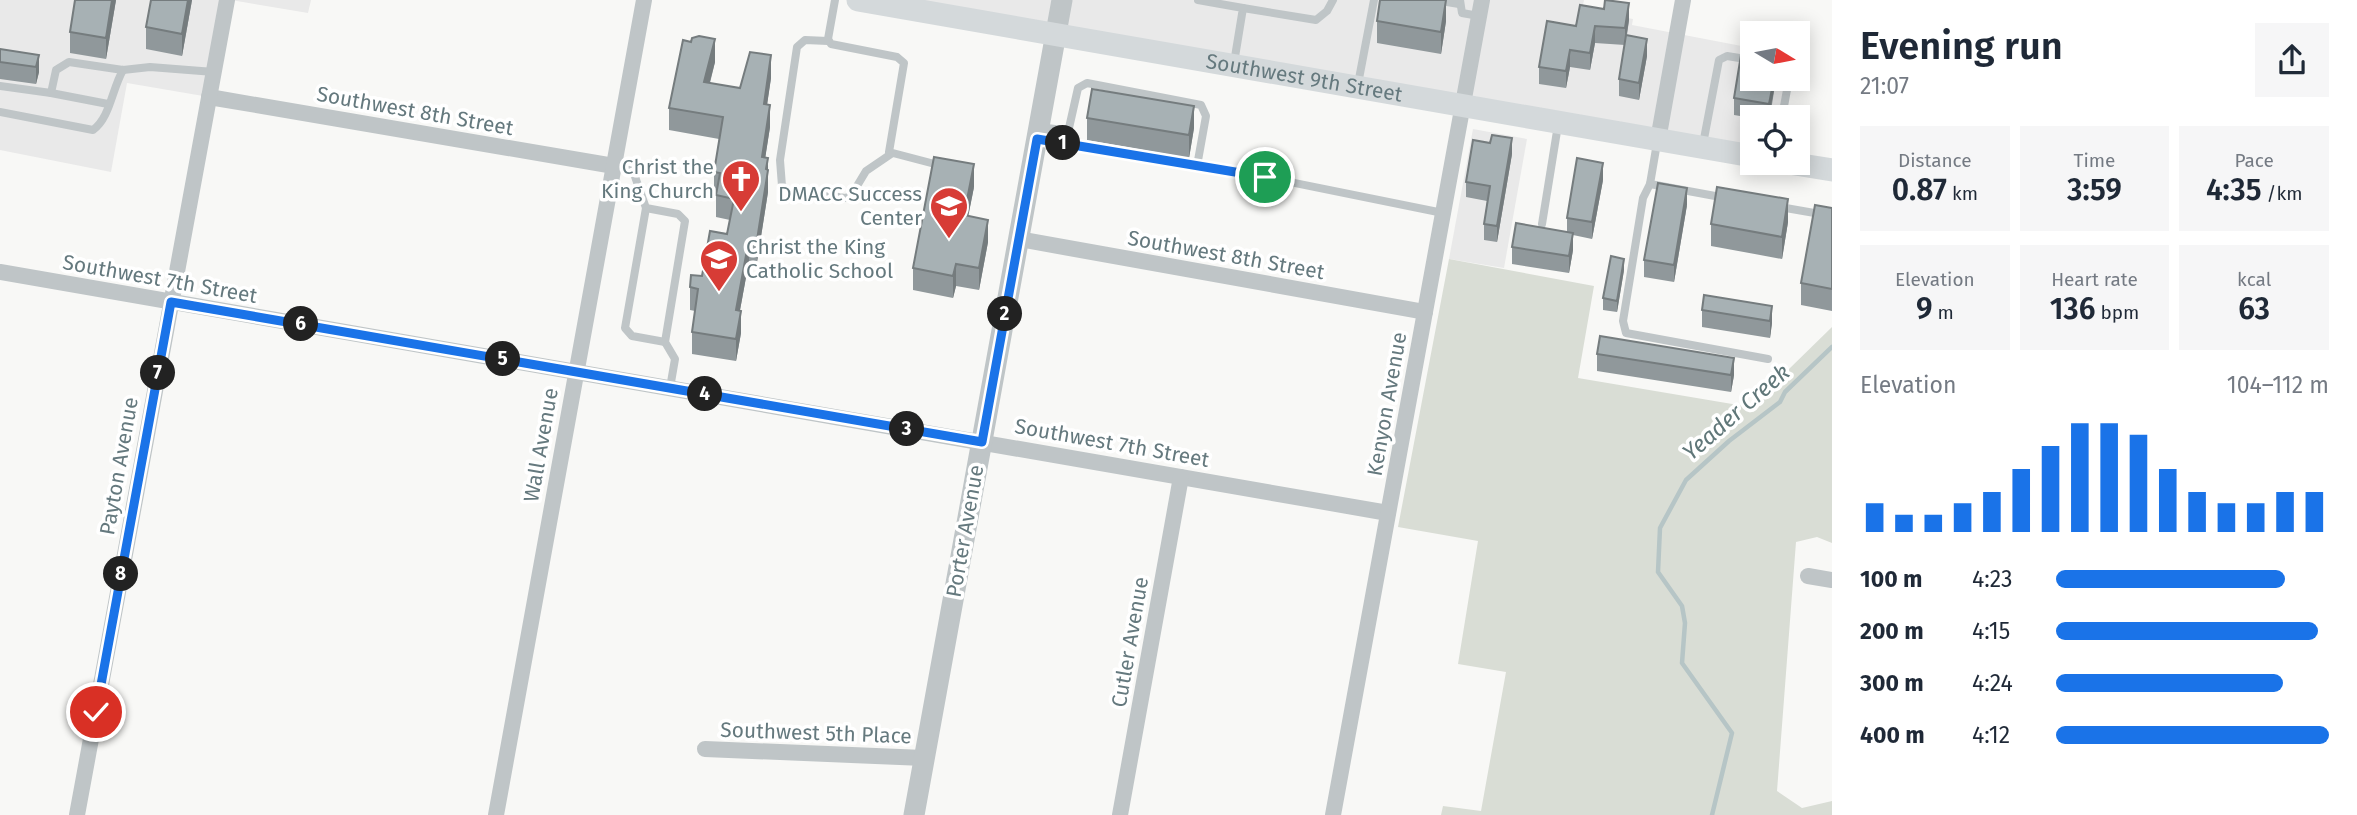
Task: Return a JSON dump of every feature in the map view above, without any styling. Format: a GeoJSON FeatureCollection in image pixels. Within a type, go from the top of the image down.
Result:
{"type":"FeatureCollection","features":[{"type":"Feature","properties":{"kind":"main road","name":"Southwest 9th Street"},"geometry":{"type":"LineString","coordinates":[[858,0],[913,5],[1056,35],[1740,154]]}},
{"type":"Feature","properties":{"kind":"main road"},"geometry":{"type":"LineString","coordinates":[[1810,166],[1832,170]]}},
{"type":"Feature","properties":{"kind":"street","name":"Payton Avenue"},"geometry":{"type":"LineString","coordinates":[[77,815],[227,0]]}},
{"type":"Feature","properties":{"kind":"street","name":"Wall Avenue"},"geometry":{"type":"LineString","coordinates":[[496,815],[644,0]]}},
{"type":"Feature","properties":{"kind":"street","name":"Porter Avenue"},"geometry":{"type":"LineString","coordinates":[[914,815],[1062,0]]}},
{"type":"Feature","properties":{"kind":"street"},"geometry":{"type":"LineString","coordinates":[[1658,140],[1683,0]]}},
{"type":"Feature","properties":{"kind":"street","name":"Kenyon Avenue"},"geometry":{"type":"LineString","coordinates":[[1333,815],[1480,8]]}},
{"type":"Feature","properties":{"kind":"street","name":"Southwest 8th Street"},"geometry":{"type":"LineString","coordinates":[[209,97],[614,166]]}},
{"type":"Feature","properties":{"kind":"street","name":"Southwest 8th Street"},"geometry":{"type":"LineString","coordinates":[[1019,239],[1425,312]]}},
{"type":"Feature","properties":{"kind":"street","name":"Southwest 7th Street"},"geometry":{"type":"LineString","coordinates":[[0,272],[1388,513]]}},
{"type":"Feature","properties":{"kind":"street","name":"Cutler Avenue"},"geometry":{"type":"LineString","coordinates":[[1120,815],[1181,477]]}},
{"type":"Feature","properties":{"kind":"street"},"geometry":{"type":"LineString","coordinates":[[1808,576],[1832,580]]}},
{"type":"Feature","properties":{"kind":"street","name":"Southwest 5th Place"},"geometry":{"type":"LineString","coordinates":[[705,749],[924,758]]}},
{"type":"Feature","properties":{"kind":"lane"},"geometry":{"type":"LineString","coordinates":[[828,41],[835,0]]}},
{"type":"Feature","properties":{"kind":"lane"},"geometry":{"type":"LineString","coordinates":[[1198,0],[1316,20],[1327,11],[1333,0]]}},
{"type":"Feature","properties":{"kind":"lane"},"geometry":{"type":"LineString","coordinates":[[1358,87],[1374,0]]}},
{"type":"Feature","properties":{"kind":"lane"},"geometry":{"type":"LineString","coordinates":[[1435,0],[1460,2],[1462,13],[1480,8]]}},
{"type":"Feature","properties":{"kind":"lane"},"geometry":{"type":"LineString","coordinates":[[1233,65],[1244,8]]}},
{"type":"Feature","properties":{"kind":"lane"},"geometry":{"type":"LineString","coordinates":[[891,154],[890,146],[905,63],[902,59],[835,46],[828,41],[805,40],[797,47],[780,160],[782,186],[789,190],[845,198],[854,193],[866,171],[891,154],[931,163]]}},
{"type":"Feature","properties":{"kind":"lane"},"geometry":{"type":"LineString","coordinates":[[1702,148],[1719,60],[1727,56],[1740,58]]}},
{"type":"Feature","properties":{"kind":"lane"},"geometry":{"type":"LineString","coordinates":[[51,93],[57,70],[69,62],[123,70],[150,67],[214,72]]}},
{"type":"Feature","properties":{"kind":"lane"},"geometry":{"type":"LineString","coordinates":[[0,112],[93,130],[104,123],[108,104],[123,70]]}},
{"type":"Feature","properties":{"kind":"lane"},"geometry":{"type":"LineString","coordinates":[[1038,133],[1069,128],[1078,88],[1087,83],[1201,105],[1206,116],[1197,166]]}},
{"type":"Feature","properties":{"kind":"lane"},"geometry":{"type":"LineString","coordinates":[[0,86],[108,104]]}},
{"type":"Feature","properties":{"kind":"lane"},"geometry":{"type":"LineString","coordinates":[[1542,224],[1558,122]]}},
{"type":"Feature","properties":{"kind":"lane"},"geometry":{"type":"LineString","coordinates":[[1038,133],[1443,213]]}},
{"type":"Feature","properties":{"kind":"lane"},"geometry":{"type":"LineString","coordinates":[[1658,140],[1650,184],[1643,198],[1622,321],[1626,333],[1768,359]]}},
{"type":"Feature","properties":{"kind":"lane"},"geometry":{"type":"LineString","coordinates":[[614,166],[633,171],[646,208],[625,328],[632,336],[665,342]]}},
{"type":"Feature","properties":{"kind":"lane"},"geometry":{"type":"LineString","coordinates":[[1650,184],[1741,200]]}},
{"type":"Feature","properties":{"kind":"lane"},"geometry":{"type":"LineString","coordinates":[[1767,205],[1832,216]]}},
{"type":"Feature","properties":{"kind":"lane"},"geometry":{"type":"LineString","coordinates":[[646,208],[678,214],[685,221],[665,342],[675,359],[670,388]]}},
{"type":"Feature","properties":{"kind":"shaded area"},"geometry":{"type":"Polygon","coordinates":[[[0,0],[227,0],[209,97],[127,83],[111,172],[0,150],[0,0]]]}},
{"type":"Feature","properties":{"kind":"shaded area"},"geometry":{"type":"Polygon","coordinates":[[[231,0],[311,0],[308,13],[231,0]]]}},
{"type":"Feature","properties":{"kind":"shaded area"},"geometry":{"type":"Polygon","coordinates":[[[858,0],[1584,0],[1582,10],[1633,19],[1632,25],[1740,46],[1740,91],[1789,91],[1786,105],[1740,105],[1740,154],[858,0]]]}},
{"type":"Feature","properties":{"kind":"shaded area"},"geometry":{"type":"Polygon","coordinates":[[[1473,129],[1527,139],[1504,268],[1449,259],[1473,129]]]}},
{"type":"Feature","properties":{"kind":"shaded area"},"geometry":{"type":"Polygon","coordinates":[[[1449,259],[1594,286],[1578,378],[1750,407],[1832,327],[1832,543],[1817,537],[1796,542],[1777,791],[1802,808],[1832,801],[1832,815],[1441,815],[1443,806],[1481,811],[1506,672],[1458,664],[1478,541],[1398,527],[1449,259]]]}},
{"type":"Feature","properties":{"kind":"building"},"geometry":{"type":"Polygon","coordinates":[[[75,0],[112,0],[106,38],[70,32],[75,0]]]}},
{"type":"Feature","properties":{"kind":"building"},"geometry":{"type":"Polygon","coordinates":[[[151,0],[188,0],[182,34],[146,27],[151,0]]]}},
{"type":"Feature","properties":{"kind":"building"},"geometry":{"type":"Polygon","coordinates":[[[1380,0],[1446,0],[1441,32],[1377,21],[1380,0]]]}},
{"type":"Feature","properties":{"kind":"building"},"geometry":{"type":"Polygon","coordinates":[[[1605,0],[1629,3],[1625,28],[1595,26],[1590,53],[1570,50],[1566,71],[1539,67],[1547,21],[1576,26],[1580,5],[1604,9],[1605,0]]]}},
{"type":"Feature","properties":{"kind":"building"},"geometry":{"type":"Polygon","coordinates":[[[1626,35],[1647,39],[1639,83],[1619,79],[1626,35]]]}},
{"type":"Feature","properties":{"kind":"building","name":"Christ the King Church"},"geometry":{"type":"Polygon","coordinates":[[[699,36],[715,39],[704,82],[740,88],[750,52],[771,55],[764,104],[770,105],[762,157],[768,158],[768,170],[757,240],[749,239],[736,310],[741,311],[736,339],[692,332],[698,289],[690,287],[691,275],[702,276],[710,231],[727,234],[734,199],[716,195],[720,173],[714,172],[723,117],[669,108],[683,40],[691,42],[692,38],[699,36]]]}},
{"type":"Feature","properties":{"kind":"building"},"geometry":{"type":"Polygon","coordinates":[[[0,49],[39,55],[36,67],[0,62],[0,49]]]}},
{"type":"Feature","properties":{"kind":"building"},"geometry":{"type":"Polygon","coordinates":[[[1740,61],[1740,91],[1772,91],[1769,104],[1734,98],[1740,61]]]}},
{"type":"Feature","properties":{"kind":"building"},"geometry":{"type":"Polygon","coordinates":[[[1092,89],[1194,106],[1189,135],[1087,118],[1092,89]]]}},
{"type":"Feature","properties":{"kind":"building"},"geometry":{"type":"Polygon","coordinates":[[[1492,135],[1512,138],[1497,226],[1484,224],[1490,186],[1466,182],[1473,140],[1490,143],[1492,135]]]}},
{"type":"Feature","properties":{"kind":"building","name":"DMACC Success Center"},"geometry":{"type":"Polygon","coordinates":[[[934,157],[974,164],[964,215],[988,220],[979,268],[956,264],[953,276],[913,268],[934,157]]]}},
{"type":"Feature","properties":{"kind":"building"},"geometry":{"type":"Polygon","coordinates":[[[1577,158],[1603,163],[1592,222],[1567,218],[1577,158]]]}},
{"type":"Feature","properties":{"kind":"building"},"geometry":{"type":"Polygon","coordinates":[[[1658,183],[1687,188],[1674,265],[1644,260],[1658,183]]]}},
{"type":"Feature","properties":{"kind":"building"},"geometry":{"type":"Polygon","coordinates":[[[1717,187],[1788,199],[1782,237],[1711,224],[1717,187]]]}},
{"type":"Feature","properties":{"kind":"building"},"geometry":{"type":"Polygon","coordinates":[[[1815,205],[1832,208],[1832,289],[1801,283],[1815,205]]]}},
{"type":"Feature","properties":{"kind":"building"},"geometry":{"type":"Polygon","coordinates":[[[1516,223],[1573,233],[1569,256],[1512,247],[1516,223]]]}},
{"type":"Feature","properties":{"kind":"building"},"geometry":{"type":"Polygon","coordinates":[[[1611,256],[1624,259],[1617,301],[1603,298],[1611,256]]]}},
{"type":"Feature","properties":{"kind":"building"},"geometry":{"type":"Polygon","coordinates":[[[1704,295],[1772,306],[1770,321],[1702,310],[1704,295]]]}},
{"type":"Feature","properties":{"kind":"building"},"geometry":{"type":"Polygon","coordinates":[[[1600,336],[1734,358],[1731,375],[1597,354],[1600,336]]]}},
{"type":"Feature","properties":{"kind":"waterway","name":"Yeader Creek"},"geometry":{"type":"LineString","coordinates":[[1712,815],[1732,733],[1682,663],[1685,623],[1682,606],[1658,572],[1660,528],[1686,480],[1729,441],[1780,402],[1785,392],[1832,347]]}},
{"type":"Feature","properties":{"kind":"place","name":"Christ the King Church"},"geometry":{"type":"Point","coordinates":[741,213]}},
{"type":"Feature","properties":{"kind":"place","name":"DMACC Success Center"},"geometry":{"type":"Point","coordinates":[949,240]}},
{"type":"Feature","properties":{"kind":"place","name":"Christ the King Catholic School"},"geometry":{"type":"Point","coordinates":[719,293]}},
{"type":"Feature","properties":{"kind":"route"},"geometry":{"type":"LineString","coordinates":[[96,712],[171,302],[982,442],[1037,139],[1265,177]]}}]}
